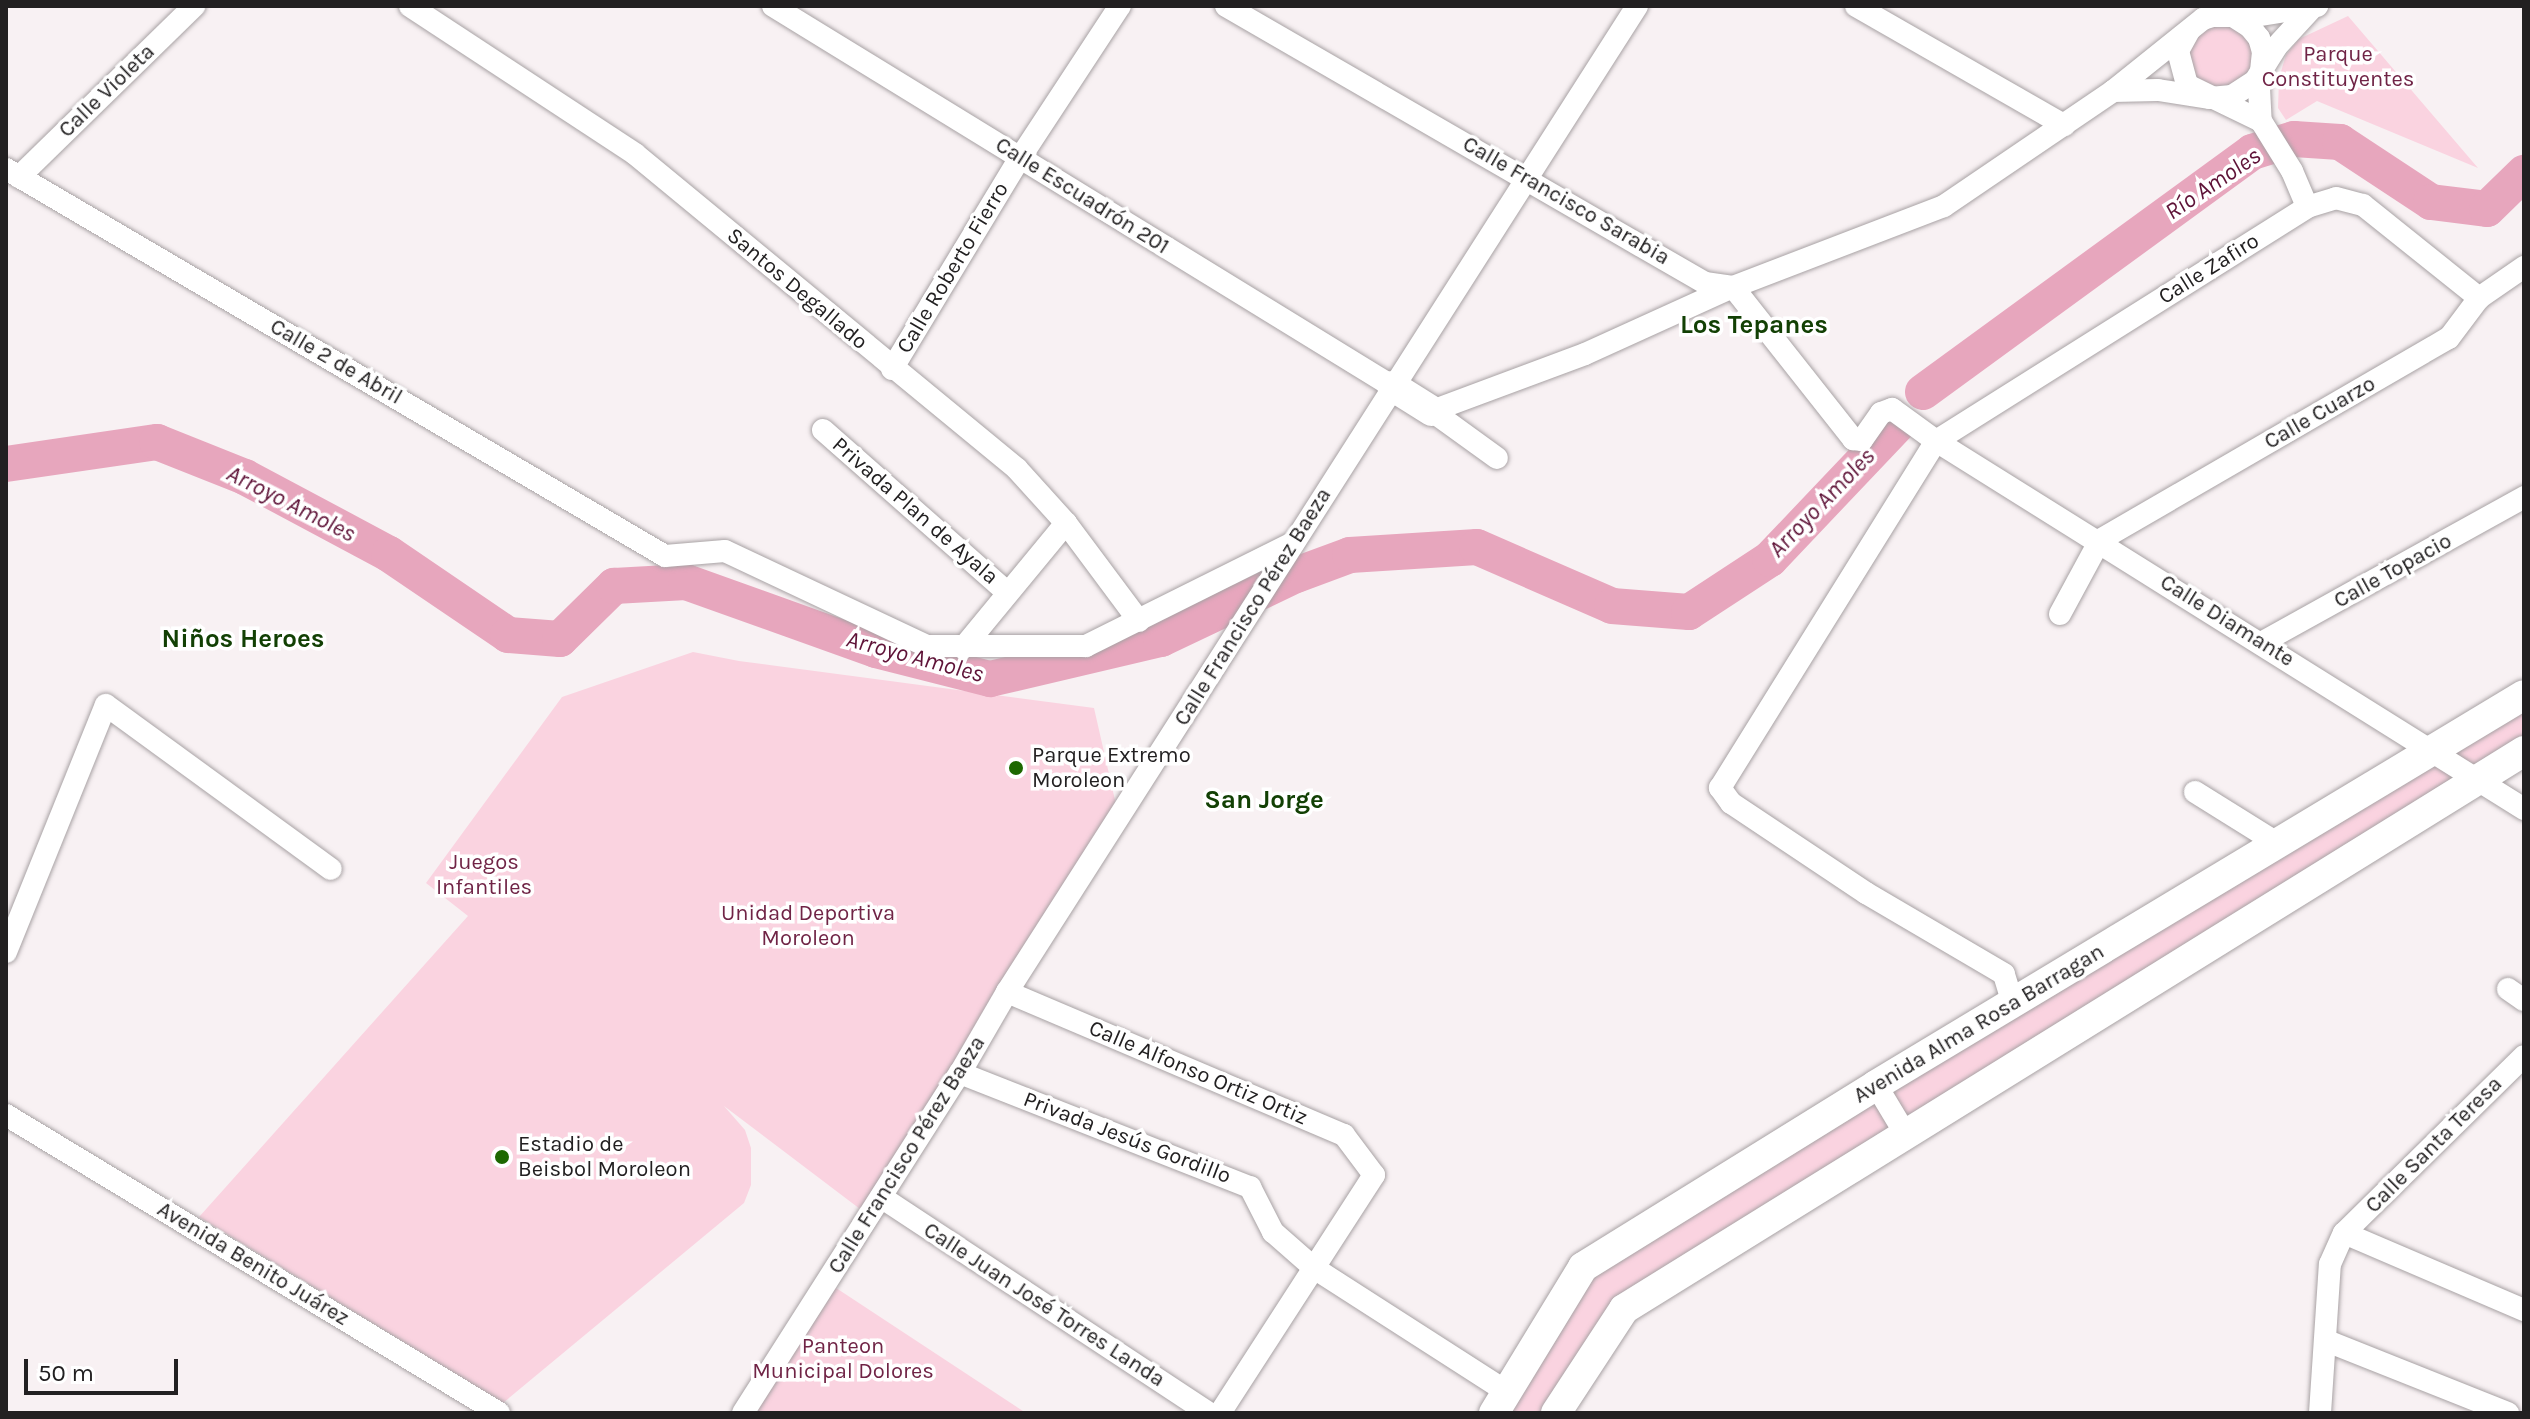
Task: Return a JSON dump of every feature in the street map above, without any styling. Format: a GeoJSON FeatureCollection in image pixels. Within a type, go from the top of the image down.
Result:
{"type":"FeatureCollection","features":[{"type":"Feature","properties":{"kind":"street","name":"Calle Violeta"},"geometry":{"type":"LineString","coordinates":[[13,173],[194,6]]}},
{"type":"Feature","properties":{"kind":"street","name":"Santos Degallado"},"geometry":{"type":"LineString","coordinates":[[410,6],[635,154],[1017,469],[1066,523],[1139,621]]}},
{"type":"Feature","properties":{"kind":"street","name":"Calle Escuadrón 201"},"geometry":{"type":"LineString","coordinates":[[773,6],[1392,386]]}},
{"type":"Feature","properties":{"kind":"street","name":"Calle Roberto Fierro"},"geometry":{"type":"LineString","coordinates":[[892,369],[1020,158],[1120,6]]}},
{"type":"Feature","properties":{"kind":"street","name":"Calle Francisco Sarabia"},"geometry":{"type":"LineString","coordinates":[[1226,6],[1527,177],[1705,283],[1733,287]]}},
{"type":"Feature","properties":{"kind":"street","name":"Calle Francisco Pérez Baeza"},"geometry":{"type":"LineString","coordinates":[[743,1413],[1392,386],[1637,6]]}},
{"type":"Feature","properties":{"kind":"street"},"geometry":{"type":"LineString","coordinates":[[1856,6],[2064,125]]}},
{"type":"Feature","properties":{"kind":"street"},"geometry":{"type":"LineString","coordinates":[[2113,91],[2158,90],[2210,98],[2232,96],[2252,85],[2276,47],[2315,7]]}},
{"type":"Feature","properties":{"kind":"street"},"geometry":{"type":"LineString","coordinates":[[1432,411],[1585,354],[1733,287],[1944,206],[2113,91],[2190,30],[2213,16],[2315,7]]}},
{"type":"Feature","properties":{"kind":"street"},"geometry":{"type":"LineString","coordinates":[[2232,16],[2250,27],[2259,38],[2263,52],[2260,76],[2265,126],[2292,171],[2307,207]]}},
{"type":"Feature","properties":{"kind":"street"},"geometry":{"type":"LineString","coordinates":[[2190,30],[2178,51],[2187,85],[2265,126]]}},
{"type":"Feature","properties":{"kind":"street","name":"Calle 2 de Abril"},"geometry":{"type":"LineString","coordinates":[[13,173],[665,556],[725,551],[927,646],[963,648]]}},
{"type":"Feature","properties":{"kind":"street","name":"Calle Zafiro"},"geometry":{"type":"LineString","coordinates":[[1932,438],[2307,207],[2336,198],[2363,205],[2479,298]]}},
{"type":"Feature","properties":{"kind":"street","name":"Calle Cuarzo"},"geometry":{"type":"LineString","coordinates":[[2100,540],[2449,338],[2479,298],[2524,267]]}},
{"type":"Feature","properties":{"kind":"street","name":"Calle Diamante"},"geometry":{"type":"LineString","coordinates":[[1733,287],[1853,439],[1862,440],[1881,413],[1892,409],[1932,438],[2100,540],[2524,809]]}},
{"type":"Feature","properties":{"kind":"street"},"geometry":{"type":"LineString","coordinates":[[1392,386],[1497,458]]}},
{"type":"Feature","properties":{"kind":"street","name":"Privada Plan de Ayala"},"geometry":{"type":"LineString","coordinates":[[823,430],[1007,592]]}},
{"type":"Feature","properties":{"kind":"street"},"geometry":{"type":"LineString","coordinates":[[1932,438],[1720,788],[1731,803],[1866,893],[2004,974],[2013,1004]]}},
{"type":"Feature","properties":{"kind":"street","name":"Calle Topacio"},"geometry":{"type":"LineString","coordinates":[[2261,643],[2524,497]]}},
{"type":"Feature","properties":{"kind":"street"},"geometry":{"type":"LineString","coordinates":[[963,648],[1066,523]]}},
{"type":"Feature","properties":{"kind":"street"},"geometry":{"type":"LineString","coordinates":[[2060,614],[2100,540]]}},
{"type":"Feature","properties":{"kind":"street"},"geometry":{"type":"LineString","coordinates":[[963,648],[1086,646],[1292,545]]}},
{"type":"Feature","properties":{"kind":"street","name":"Avenida Alma Rosa Barragan"},"geometry":{"type":"LineString","coordinates":[[1500,1403],[1583,1267],[1876,1085],[2524,695]]}},
{"type":"Feature","properties":{"kind":"street"},"geometry":{"type":"LineString","coordinates":[[6,952],[106,705],[331,869]]}},
{"type":"Feature","properties":{"kind":"street"},"geometry":{"type":"LineString","coordinates":[[1556,1413],[1624,1309],[2524,751]]}},
{"type":"Feature","properties":{"kind":"street"},"geometry":{"type":"LineString","coordinates":[[2195,792],[2277,843]]}},
{"type":"Feature","properties":{"kind":"street","name":"Calle Alfonso Ortiz Ortiz"},"geometry":{"type":"LineString","coordinates":[[1007,992],[1344,1135],[1374,1175],[1314,1268]]}},
{"type":"Feature","properties":{"kind":"street","name":"Calle Santa Teresa"},"geometry":{"type":"LineString","coordinates":[[2344,1233],[2524,1056]]}},
{"type":"Feature","properties":{"kind":"street","name":"Privada Jesús Gordillo"},"geometry":{"type":"LineString","coordinates":[[960,1073],[1250,1187],[1273,1232],[1314,1268],[1500,1403]]}},
{"type":"Feature","properties":{"kind":"street"},"geometry":{"type":"LineString","coordinates":[[1876,1085],[1906,1135]]}},
{"type":"Feature","properties":{"kind":"street","name":"Avenida Benito Juárez"},"geometry":{"type":"LineString","coordinates":[[6,1115],[499,1413]]}},
{"type":"Feature","properties":{"kind":"street","name":"Calle Juan José Torres Landa"},"geometry":{"type":"LineString","coordinates":[[881,1197],[1208,1413]]}},
{"type":"Feature","properties":{"kind":"street"},"geometry":{"type":"LineString","coordinates":[[2320,1413],[2330,1264],[2344,1233],[2524,1310]]}},
{"type":"Feature","properties":{"kind":"street"},"geometry":{"type":"LineString","coordinates":[[1220,1413],[1314,1268]]}},
{"type":"Feature","properties":{"kind":"street"},"geometry":{"type":"LineString","coordinates":[[2327,1341],[2508,1413]]}},
{"type":"Feature","properties":{"kind":"green space","name":"Parque Constituyentes"},"geometry":{"type":"Polygon","coordinates":[[[2348,16],[2478,168],[2317,101],[2286,120],[2278,108],[2279,78],[2286,55],[2299,39],[2348,16]]]}},
{"type":"Feature","properties":{"kind":"green space"},"geometry":{"type":"Polygon","coordinates":[[[2202,23],[2242,26],[2257,62],[2238,88],[2200,86],[2184,60],[2202,23]]]}},
{"type":"Feature","properties":{"kind":"green space"},"geometry":{"type":"Polygon","coordinates":[[[693,652],[739,661],[1094,708],[1117,809],[860,1209],[724,1106],[745,1130],[751,1148],[751,1185],[744,1203],[503,1403],[199,1217],[468,916],[426,883],[562,697],[693,652]]]}},
{"type":"Feature","properties":{"kind":"green space"},"geometry":{"type":"Polygon","coordinates":[[[2524,687],[2524,751],[1624,1309],[1556,1413],[1494,1413],[1585,1270],[2524,687]]]}},
{"type":"Feature","properties":{"kind":"green space","name":"Panteon Municipal Dolores"},"geometry":{"type":"Polygon","coordinates":[[[827,1282],[1026,1413],[743,1413],[827,1282]]]}},
{"type":"Feature","properties":{"kind":"waterway","name":"Río Amoles"},"geometry":{"type":"LineString","coordinates":[[1923,392],[2252,152],[2294,139],[2340,142],[2431,202],[2487,209],[2524,173]]}},
{"type":"Feature","properties":{"kind":"waterway","name":"Arroyo Amoles"},"geometry":{"type":"LineString","coordinates":[[6,464],[157,442],[245,477],[389,554],[508,635],[560,639],[614,586],[686,582],[876,650],[990,679],[1161,639],[1296,575],[1350,555],[1477,547],[1612,606],[1689,612],[1770,559],[1897,425]]}},
{"type":"Feature","properties":{"kind":"place","name":"Parque Extremo Moroleon"},"geometry":{"type":"Point","coordinates":[1016,768]}},
{"type":"Feature","properties":{"kind":"place","name":"Estadio de Beisbol Moroleon"},"geometry":{"type":"Point","coordinates":[502,1157]}},
{"type":"Feature","properties":{"kind":"district","name":"Los Tepanes"},"geometry":{"type":"Point","coordinates":[1754,325]}},
{"type":"Feature","properties":{"kind":"district","name":"Niños Heroes"},"geometry":{"type":"Point","coordinates":[243,639]}},
{"type":"Feature","properties":{"kind":"district","name":"San Jorge"},"geometry":{"type":"Point","coordinates":[1264,800]}},
{"type":"Feature","properties":{"kind":"park label","name":"Juegos Infantiles"},"geometry":{"type":"Point","coordinates":[484,874]}},
{"type":"Feature","properties":{"kind":"park label","name":"Unidad Deportiva Moroleon"},"geometry":{"type":"Point","coordinates":[808,926]}}]}
